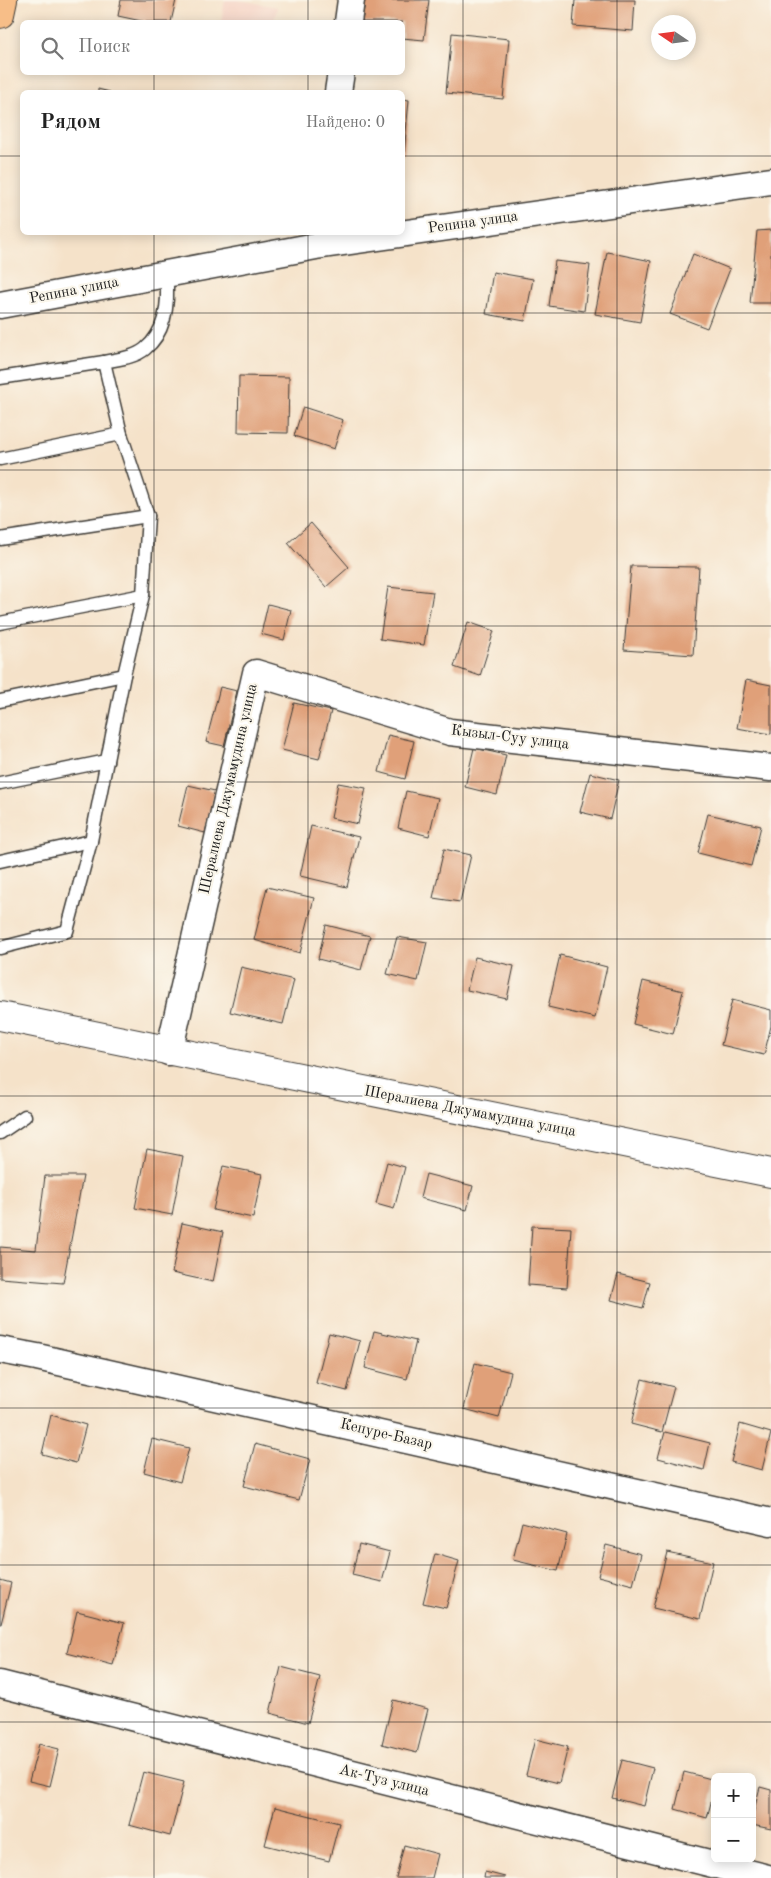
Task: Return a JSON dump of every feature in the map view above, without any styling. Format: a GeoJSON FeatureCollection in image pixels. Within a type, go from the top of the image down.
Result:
{"type":"FeatureCollection","features":[{"type":"Feature","properties":{"kind":"main road"},"geometry":{"type":"LineString","coordinates":[[0,14],[3,0]]}},
{"type":"Feature","properties":{"kind":"street"},"geometry":{"type":"LineString","coordinates":[[348,20],[351,0]]}},
{"type":"Feature","properties":{"kind":"street"},"geometry":{"type":"LineString","coordinates":[[338,90],[341,75]]}},
{"type":"Feature","properties":{"kind":"street","name":"Репина улица"},"geometry":{"type":"LineString","coordinates":[[405,228],[771,181]]}},
{"type":"Feature","properties":{"kind":"street","name":"Репина улица"},"geometry":{"type":"LineString","coordinates":[[0,305],[166,274],[317,239],[348,235]]}},
{"type":"Feature","properties":{"kind":"street","name":"Кызыл-Суу улица"},"geometry":{"type":"LineString","coordinates":[[256,673],[450,732],[771,768]]}},
{"type":"Feature","properties":{"kind":"street","name":"Шералиева Джумамудина улица"},"geometry":{"type":"LineString","coordinates":[[169,1052],[256,673]]}},
{"type":"Feature","properties":{"kind":"street","name":"Шералиева Джумамудина улица"},"geometry":{"type":"LineString","coordinates":[[0,1016],[169,1052],[771,1173]]}},
{"type":"Feature","properties":{"kind":"street","name":"Кепуре-Базар"},"geometry":{"type":"LineString","coordinates":[[0,1350],[771,1522]]}},
{"type":"Feature","properties":{"kind":"street","name":"Ак-Туз улица"},"geometry":{"type":"LineString","coordinates":[[0,1684],[768,1878]]}},
{"type":"Feature","properties":{"kind":"lane"},"geometry":{"type":"LineString","coordinates":[[0,378],[104,362],[144,350],[151,342],[164,319],[168,304],[166,274]]}},
{"type":"Feature","properties":{"kind":"lane"},"geometry":{"type":"LineString","coordinates":[[0,948],[67,931],[91,841],[124,675],[144,595],[148,516],[121,434],[104,362]]}},
{"type":"Feature","properties":{"kind":"lane"},"geometry":{"type":"LineString","coordinates":[[0,459],[121,434]]}},
{"type":"Feature","properties":{"kind":"lane"},"geometry":{"type":"LineString","coordinates":[[0,539],[148,516]]}},
{"type":"Feature","properties":{"kind":"lane"},"geometry":{"type":"LineString","coordinates":[[0,623],[144,595]]}},
{"type":"Feature","properties":{"kind":"lane"},"geometry":{"type":"LineString","coordinates":[[0,701],[124,675]]}},
{"type":"Feature","properties":{"kind":"lane"},"geometry":{"type":"LineString","coordinates":[[0,783],[107,761]]}},
{"type":"Feature","properties":{"kind":"lane"},"geometry":{"type":"LineString","coordinates":[[0,861],[91,841]]}},
{"type":"Feature","properties":{"kind":"lane"},"geometry":{"type":"LineString","coordinates":[[0,1133],[25,1116]]}},
{"type":"Feature","properties":{"kind":"shaded area"},"geometry":{"type":"Polygon","coordinates":[[[225,0],[239,0],[277,7],[274,20],[221,20],[225,0]]]}},
{"type":"Feature","properties":{"kind":"building"},"geometry":{"type":"Polygon","coordinates":[[[121,0],[176,0],[171,20],[137,20],[118,16],[121,0]]]}},
{"type":"Feature","properties":{"kind":"building"},"geometry":{"type":"Polygon","coordinates":[[[365,0],[429,0],[424,40],[405,38],[405,20],[362,20],[365,0]]]}},
{"type":"Feature","properties":{"kind":"building"},"geometry":{"type":"Polygon","coordinates":[[[575,0],[635,0],[633,31],[573,26],[575,0]]]}},
{"type":"Feature","properties":{"kind":"building"},"geometry":{"type":"Polygon","coordinates":[[[452,33],[509,39],[503,99],[446,93],[452,33]]]}},
{"type":"Feature","properties":{"kind":"building"},"geometry":{"type":"Polygon","coordinates":[[[405,99],[409,100],[405,143],[405,99]]]}},
{"type":"Feature","properties":{"kind":"building"},"geometry":{"type":"Polygon","coordinates":[[[771,230],[771,303],[750,303],[757,231],[771,230]]]}},
{"type":"Feature","properties":{"kind":"building"},"geometry":{"type":"Polygon","coordinates":[[[607,252],[651,261],[640,322],[595,314],[607,252]]]}},
{"type":"Feature","properties":{"kind":"building"},"geometry":{"type":"Polygon","coordinates":[[[693,254],[730,269],[707,328],[670,314],[693,254]]]}},
{"type":"Feature","properties":{"kind":"building"},"geometry":{"type":"Polygon","coordinates":[[[555,261],[590,265],[584,311],[549,306],[555,261]]]}},
{"type":"Feature","properties":{"kind":"building"},"geometry":{"type":"Polygon","coordinates":[[[493,272],[533,279],[525,321],[486,314],[493,272]]]}},
{"type":"Feature","properties":{"kind":"building"},"geometry":{"type":"Polygon","coordinates":[[[239,376],[289,377],[288,433],[238,432],[239,376]]]}},
{"type":"Feature","properties":{"kind":"building"},"geometry":{"type":"Polygon","coordinates":[[[303,407],[343,420],[334,449],[294,436],[303,407]]]}},
{"type":"Feature","properties":{"kind":"building"},"geometry":{"type":"Polygon","coordinates":[[[311,523],[349,567],[326,587],[288,543],[311,523]]]}},
{"type":"Feature","properties":{"kind":"building"},"geometry":{"type":"Polygon","coordinates":[[[631,566],[699,567],[693,655],[624,650],[631,566]]]}},
{"type":"Feature","properties":{"kind":"building"},"geometry":{"type":"Polygon","coordinates":[[[388,587],[433,592],[424,645],[380,639],[388,587]]]}},
{"type":"Feature","properties":{"kind":"building"},"geometry":{"type":"Polygon","coordinates":[[[268,604],[291,610],[284,640],[261,634],[268,604]]]}},
{"type":"Feature","properties":{"kind":"building"},"geometry":{"type":"Polygon","coordinates":[[[468,622],[494,631],[480,676],[454,667],[468,622]]]}},
{"type":"Feature","properties":{"kind":"building"},"geometry":{"type":"Polygon","coordinates":[[[746,680],[771,685],[771,734],[737,728],[746,680]]]}},
{"type":"Feature","properties":{"kind":"building"},"geometry":{"type":"Polygon","coordinates":[[[220,687],[237,691],[224,746],[206,742],[220,687]]]}},
{"type":"Feature","properties":{"kind":"building"},"geometry":{"type":"Polygon","coordinates":[[[294,703],[331,711],[319,759],[282,750],[294,703]]]}},
{"type":"Feature","properties":{"kind":"building"},"geometry":{"type":"Polygon","coordinates":[[[388,735],[414,741],[405,779],[379,772],[388,735]]]}},
{"type":"Feature","properties":{"kind":"building"},"geometry":{"type":"Polygon","coordinates":[[[474,748],[506,755],[497,795],[465,787],[474,748]]]}},
{"type":"Feature","properties":{"kind":"building"},"geometry":{"type":"Polygon","coordinates":[[[590,773],[619,780],[610,819],[580,812],[590,773]]]}},
{"type":"Feature","properties":{"kind":"building"},"geometry":{"type":"Polygon","coordinates":[[[338,783],[366,788],[358,824],[331,818],[338,783]]]}},
{"type":"Feature","properties":{"kind":"building"},"geometry":{"type":"Polygon","coordinates":[[[188,785],[215,791],[205,833],[178,826],[188,785]]]}},
{"type":"Feature","properties":{"kind":"building"},"geometry":{"type":"Polygon","coordinates":[[[406,791],[438,798],[429,836],[398,828],[406,791]]]}},
{"type":"Feature","properties":{"kind":"building"},"geometry":{"type":"Polygon","coordinates":[[[708,814],[761,826],[751,866],[698,853],[708,814]]]}},
{"type":"Feature","properties":{"kind":"building"},"geometry":{"type":"Polygon","coordinates":[[[311,826],[359,837],[347,887],[300,876],[311,826]]]}},
{"type":"Feature","properties":{"kind":"building"},"geometry":{"type":"Polygon","coordinates":[[[444,849],[471,855],[460,902],[433,898],[444,849]]]}},
{"type":"Feature","properties":{"kind":"building"},"geometry":{"type":"Polygon","coordinates":[[[267,887],[314,898],[300,953],[254,940],[267,887]]]}},
{"type":"Feature","properties":{"kind":"building"},"geometry":{"type":"Polygon","coordinates":[[[326,925],[370,936],[361,970],[318,959],[326,925]]]}},
{"type":"Feature","properties":{"kind":"building"},"geometry":{"type":"Polygon","coordinates":[[[397,937],[427,942],[418,981],[387,974],[397,937]]]}},
{"type":"Feature","properties":{"kind":"building"},"geometry":{"type":"Polygon","coordinates":[[[560,955],[607,967],[595,1018],[548,1007],[560,955]]]}},
{"type":"Feature","properties":{"kind":"building"},"geometry":{"type":"Polygon","coordinates":[[[475,957],[514,966],[507,999],[467,990],[475,957]]]}},
{"type":"Feature","properties":{"kind":"building"},"geometry":{"type":"Polygon","coordinates":[[[241,967],[294,980],[283,1024],[230,1012],[241,967]]]}},
{"type":"Feature","properties":{"kind":"building"},"geometry":{"type":"Polygon","coordinates":[[[643,981],[683,991],[673,1034],[633,1024],[643,981]]]}},
{"type":"Feature","properties":{"kind":"building"},"geometry":{"type":"Polygon","coordinates":[[[732,1000],[771,1010],[771,1026],[764,1055],[721,1045],[732,1000]]]}},
{"type":"Feature","properties":{"kind":"building"},"geometry":{"type":"Polygon","coordinates":[[[147,1149],[183,1156],[172,1215],[135,1208],[147,1149]]]}},
{"type":"Feature","properties":{"kind":"building"},"geometry":{"type":"Polygon","coordinates":[[[387,1162],[405,1167],[394,1209],[376,1204],[387,1162]]]}},
{"type":"Feature","properties":{"kind":"building"},"geometry":{"type":"Polygon","coordinates":[[[223,1166],[262,1174],[253,1218],[213,1210],[223,1166]]]}},
{"type":"Feature","properties":{"kind":"building"},"geometry":{"type":"Polygon","coordinates":[[[426,1174],[473,1186],[467,1210],[420,1198],[426,1174]]]}},
{"type":"Feature","properties":{"kind":"building"},"geometry":{"type":"Polygon","coordinates":[[[45,1176],[83,1176],[63,1283],[0,1278],[0,1247],[36,1250],[45,1176]]]}},
{"type":"Feature","properties":{"kind":"building"},"geometry":{"type":"Polygon","coordinates":[[[182,1223],[223,1232],[213,1282],[172,1273],[182,1223]]]}},
{"type":"Feature","properties":{"kind":"building"},"geometry":{"type":"Polygon","coordinates":[[[532,1226],[571,1228],[567,1288],[528,1285],[532,1226]]]}},
{"type":"Feature","properties":{"kind":"building"},"geometry":{"type":"Polygon","coordinates":[[[618,1274],[650,1282],[643,1308],[611,1300],[618,1274]]]}},
{"type":"Feature","properties":{"kind":"building"},"geometry":{"type":"Polygon","coordinates":[[[374,1331],[416,1341],[407,1379],[365,1368],[374,1331]]]}},
{"type":"Feature","properties":{"kind":"building"},"geometry":{"type":"Polygon","coordinates":[[[329,1333],[360,1341],[347,1391],[316,1383],[329,1333]]]}},
{"type":"Feature","properties":{"kind":"building"},"geometry":{"type":"Polygon","coordinates":[[[475,1363],[511,1372],[499,1418],[464,1409],[475,1363]]]}},
{"type":"Feature","properties":{"kind":"building"},"geometry":{"type":"Polygon","coordinates":[[[642,1379],[674,1387],[662,1432],[631,1424],[642,1379]]]}},
{"type":"Feature","properties":{"kind":"building"},"geometry":{"type":"Polygon","coordinates":[[[51,1415],[86,1425],[76,1463],[42,1454],[51,1415]]]}},
{"type":"Feature","properties":{"kind":"building"},"geometry":{"type":"Polygon","coordinates":[[[740,1424],[771,1433],[762,1470],[731,1462],[740,1424]]]}},
{"type":"Feature","properties":{"kind":"building"},"geometry":{"type":"Polygon","coordinates":[[[665,1432],[710,1443],[704,1470],[658,1458],[665,1432]]]}},
{"type":"Feature","properties":{"kind":"building"},"geometry":{"type":"Polygon","coordinates":[[[152,1439],[189,1448],[180,1482],[144,1472],[152,1439]]]}},
{"type":"Feature","properties":{"kind":"building"},"geometry":{"type":"Polygon","coordinates":[[[255,1444],[310,1459],[299,1500],[244,1486],[255,1444]]]}},
{"type":"Feature","properties":{"kind":"building"},"geometry":{"type":"Polygon","coordinates":[[[522,1522],[567,1534],[558,1571],[513,1560],[522,1522]]]}},
{"type":"Feature","properties":{"kind":"building"},"geometry":{"type":"Polygon","coordinates":[[[359,1544],[390,1552],[382,1582],[352,1575],[359,1544]]]}},
{"type":"Feature","properties":{"kind":"building"},"geometry":{"type":"Polygon","coordinates":[[[606,1545],[641,1554],[633,1585],[598,1576],[606,1545]]]}},
{"type":"Feature","properties":{"kind":"building"},"geometry":{"type":"Polygon","coordinates":[[[667,1552],[713,1562],[700,1619],[653,1608],[667,1552]]]}},
{"type":"Feature","properties":{"kind":"building"},"geometry":{"type":"Polygon","coordinates":[[[435,1554],[459,1561],[446,1608],[423,1603],[435,1554]]]}},
{"type":"Feature","properties":{"kind":"building"},"geometry":{"type":"Polygon","coordinates":[[[0,1580],[11,1583],[1,1624],[0,1624],[0,1580]]]}},
{"type":"Feature","properties":{"kind":"building"},"geometry":{"type":"Polygon","coordinates":[[[77,1611],[124,1623],[113,1665],[67,1653],[77,1611]]]}},
{"type":"Feature","properties":{"kind":"building"},"geometry":{"type":"Polygon","coordinates":[[[281,1667],[320,1677],[308,1723],[270,1713],[281,1667]]]}},
{"type":"Feature","properties":{"kind":"building"},"geometry":{"type":"Polygon","coordinates":[[[393,1700],[428,1709],[417,1753],[382,1744],[393,1700]]]}},
{"type":"Feature","properties":{"kind":"building"},"geometry":{"type":"Polygon","coordinates":[[[535,1739],[568,1747],[559,1783],[526,1775],[535,1739]]]}},
{"type":"Feature","properties":{"kind":"building"},"geometry":{"type":"Polygon","coordinates":[[[39,1744],[59,1749],[50,1786],[29,1781],[39,1744]]]}},
{"type":"Feature","properties":{"kind":"building"},"geometry":{"type":"Polygon","coordinates":[[[622,1760],[653,1768],[644,1806],[612,1798],[622,1760]]]}},
{"type":"Feature","properties":{"kind":"building"},"geometry":{"type":"Polygon","coordinates":[[[143,1772],[184,1782],[170,1836],[129,1825],[143,1772]]]}},
{"type":"Feature","properties":{"kind":"building"},"geometry":{"type":"Polygon","coordinates":[[[684,1772],[711,1779],[711,1802],[707,1818],[675,1809],[684,1772]]]}},
{"type":"Feature","properties":{"kind":"building"},"geometry":{"type":"Polygon","coordinates":[[[760,1787],[771,1790],[771,1829],[756,1826],[756,1802],[760,1787]]]}},
{"type":"Feature","properties":{"kind":"building"},"geometry":{"type":"Polygon","coordinates":[[[275,1807],[339,1823],[329,1861],[265,1845],[275,1807]]]}},
{"type":"Feature","properties":{"kind":"building"},"geometry":{"type":"Polygon","coordinates":[[[404,1845],[438,1854],[432,1878],[396,1878],[404,1845]]]}},
{"type":"Feature","properties":{"kind":"building"},"geometry":{"type":"Polygon","coordinates":[[[485,1872],[505,1877],[505,1878],[484,1878],[485,1872]]]}}]}
